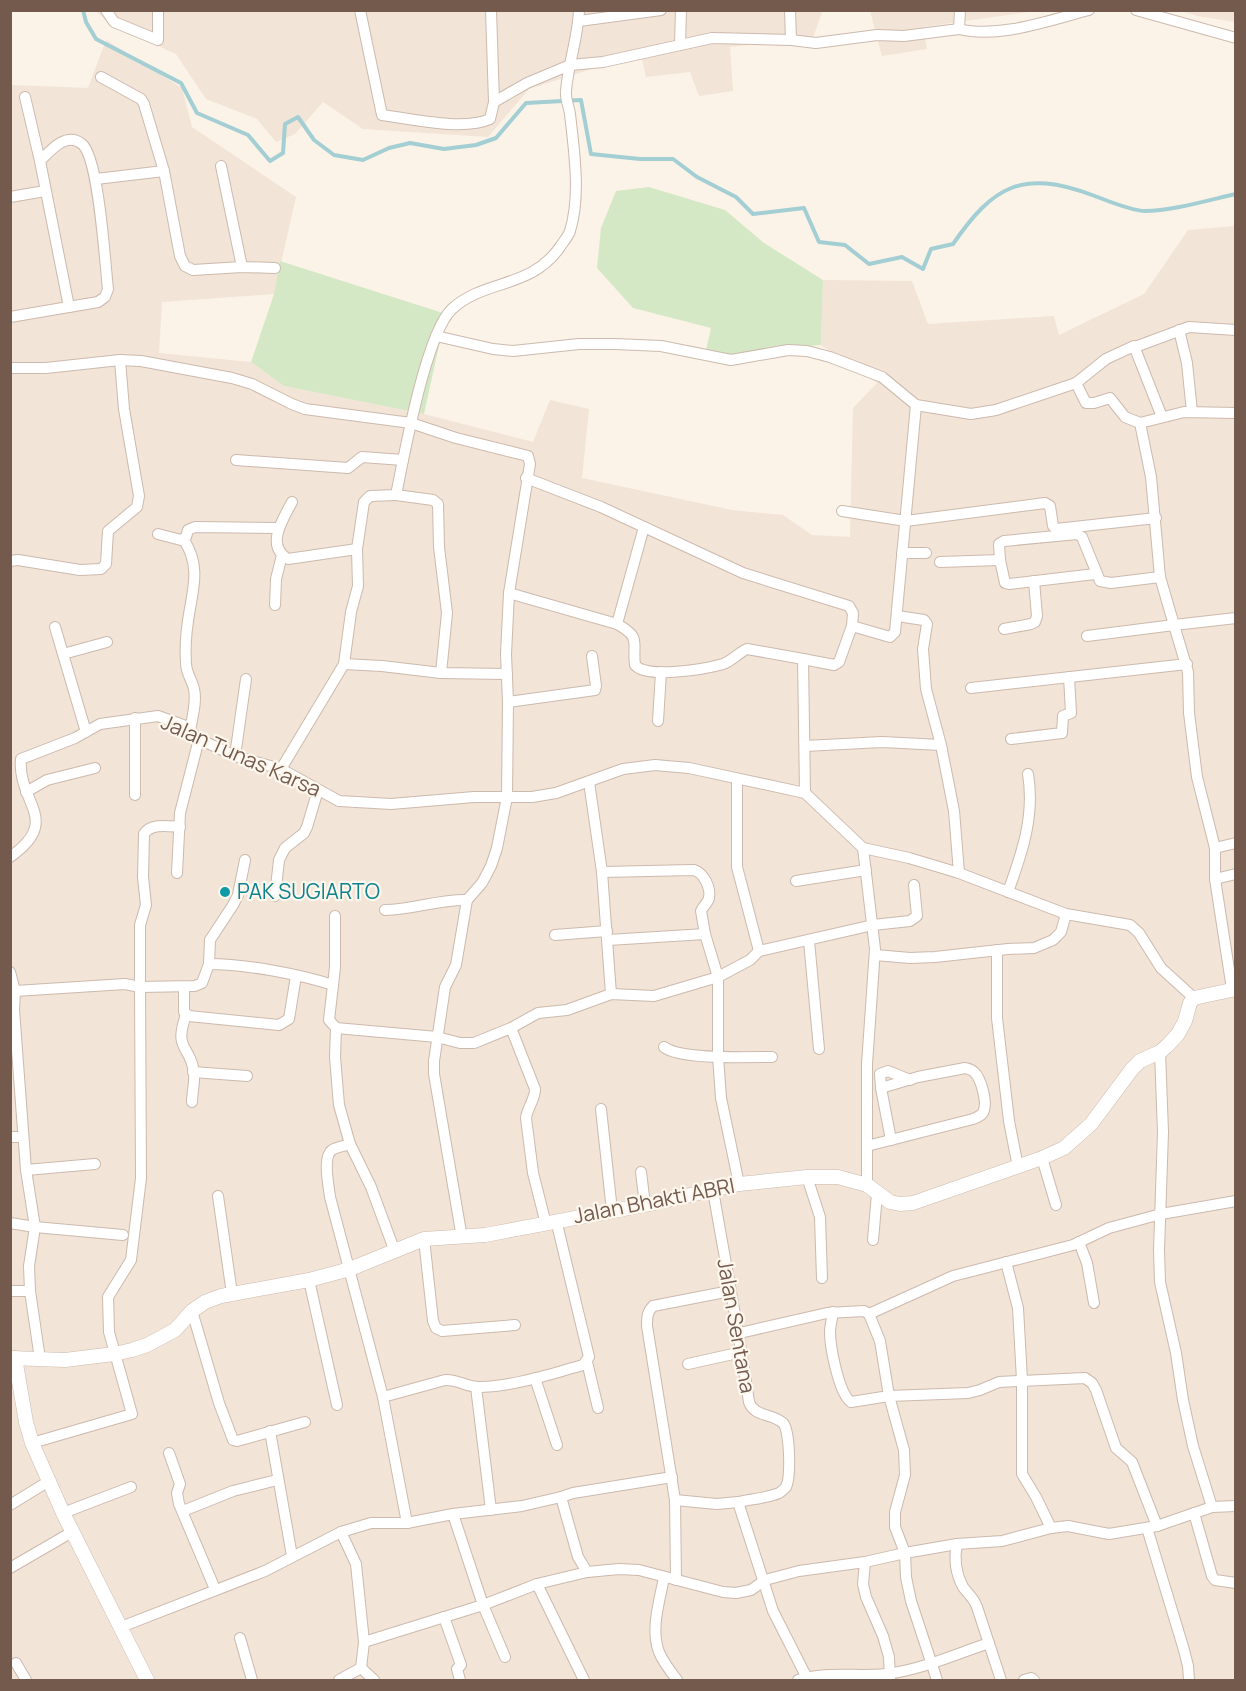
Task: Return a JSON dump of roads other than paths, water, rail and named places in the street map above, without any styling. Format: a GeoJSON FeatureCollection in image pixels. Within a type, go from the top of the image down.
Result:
{"type":"FeatureCollection","features":[{"type":"Feature","properties":{"kind":"street"},"geometry":{"type":"LineString","coordinates":[[106,10],[114,21],[158,40],[158,10]]}},
{"type":"Feature","properties":{"kind":"street"},"geometry":{"type":"LineString","coordinates":[[360,10],[382,115],[464,125],[490,119],[494,102],[491,10]]}},
{"type":"Feature","properties":{"kind":"street"},"geometry":{"type":"LineString","coordinates":[[396,495],[411,423],[435,336],[442,320],[451,309],[465,299],[538,269],[549,261],[570,233],[576,189],[570,111],[566,94],[579,16],[661,10]]}},
{"type":"Feature","properties":{"kind":"street"},"geometry":{"type":"LineString","coordinates":[[680,44],[681,10]]}},
{"type":"Feature","properties":{"kind":"street"},"geometry":{"type":"LineString","coordinates":[[790,10],[791,40]]}},
{"type":"Feature","properties":{"kind":"street"},"geometry":{"type":"LineString","coordinates":[[959,29],[960,10]]}},
{"type":"Feature","properties":{"kind":"street"},"geometry":{"type":"LineString","coordinates":[[1043,10],[1045,22]]}},
{"type":"Feature","properties":{"kind":"street"},"geometry":{"type":"LineString","coordinates":[[494,102],[527,83],[570,65],[603,62],[712,38],[816,43],[877,35],[904,36],[959,29],[973,32],[987,31],[1045,22],[1089,10]]}},
{"type":"Feature","properties":{"kind":"street"},"geometry":{"type":"LineString","coordinates":[[1136,10],[1236,38]]}},
{"type":"Feature","properties":{"kind":"street"},"geometry":{"type":"LineString","coordinates":[[101,77],[141,99],[144,104],[164,171],[180,256],[185,266],[193,270],[242,267],[275,268]]}},
{"type":"Feature","properties":{"kind":"street"},"geometry":{"type":"LineString","coordinates":[[25,97],[69,307]]}},
{"type":"Feature","properties":{"kind":"street"},"geometry":{"type":"LineString","coordinates":[[10,317],[98,302],[105,297],[108,290],[96,180],[86,149],[75,141],[67,140],[57,144],[40,161]]}},
{"type":"Feature","properties":{"kind":"street"},"geometry":{"type":"LineString","coordinates":[[221,166],[242,267]]}},
{"type":"Feature","properties":{"kind":"street"},"geometry":{"type":"LineString","coordinates":[[96,180],[164,171]]}},
{"type":"Feature","properties":{"kind":"street"},"geometry":{"type":"LineString","coordinates":[[10,197],[45,191]]}},
{"type":"Feature","properties":{"kind":"street"},"geometry":{"type":"LineString","coordinates":[[435,336],[493,349],[513,351],[579,344],[638,345],[661,346],[731,360],[788,350],[807,351],[830,357],[882,377],[916,405],[971,414],[996,410],[1076,383],[1106,360],[1131,346],[1136,347],[1179,330],[1197,327],[1236,330]]}},
{"type":"Feature","properties":{"kind":"street"},"geometry":{"type":"LineString","coordinates":[[1179,330],[1187,363],[1191,412]]}},
{"type":"Feature","properties":{"kind":"street"},"geometry":{"type":"LineString","coordinates":[[1136,347],[1162,417]]}},
{"type":"Feature","properties":{"kind":"street"},"geometry":{"type":"LineString","coordinates":[[10,561],[18,560],[80,570],[99,569],[106,564],[108,531],[137,507],[139,496],[124,409],[120,360]]}},
{"type":"Feature","properties":{"kind":"street"},"geometry":{"type":"LineString","coordinates":[[10,368],[72,366],[120,360],[141,361],[232,378],[252,384],[305,409],[411,423],[456,438],[525,455],[530,464],[508,593],[507,797],[491,866],[482,883],[467,900],[456,965],[445,987],[437,1037],[434,1074],[462,1238]]}},
{"type":"Feature","properties":{"kind":"street"},"geometry":{"type":"LineString","coordinates":[[1076,383],[1086,403],[1094,404],[1110,398],[1125,417],[1140,423],[1191,412],[1236,413]]}},
{"type":"Feature","properties":{"kind":"street"},"geometry":{"type":"LineString","coordinates":[[852,626],[890,637],[895,632],[916,405]]}},
{"type":"Feature","properties":{"kind":"street"},"geometry":{"type":"LineString","coordinates":[[803,659],[805,793],[863,848],[909,858],[959,873],[1066,914],[1130,925],[1138,933],[1161,969],[1194,998],[1234,989],[1215,879],[1215,848],[1197,777],[1186,664],[1160,577],[1151,477],[1140,423]]}},
{"type":"Feature","properties":{"kind":"street"},"geometry":{"type":"LineString","coordinates":[[236,460],[348,468],[362,457],[403,460]]}},
{"type":"Feature","properties":{"kind":"street"},"geometry":{"type":"LineString","coordinates":[[508,593],[617,624],[633,634],[634,660],[637,668],[661,672],[722,664],[747,649],[834,665],[839,662],[852,626],[853,613],[849,606],[743,573],[601,507],[526,478]]}},
{"type":"Feature","properties":{"kind":"street"},"geometry":{"type":"LineString","coordinates":[[281,768],[344,664],[357,586],[357,549],[364,502],[367,498],[396,495],[433,500],[438,504],[439,548],[447,613],[441,673]]}},
{"type":"Feature","properties":{"kind":"street"},"geometry":{"type":"LineString","coordinates":[[292,502],[279,528],[277,548],[282,555],[288,559],[357,549]]}},
{"type":"Feature","properties":{"kind":"street"},"geometry":{"type":"LineString","coordinates":[[842,511],[906,521],[1041,502],[1050,506],[1053,526],[1056,529],[1156,518]]}},
{"type":"Feature","properties":{"kind":"street"},"geometry":{"type":"LineString","coordinates":[[617,624],[644,526]]}},
{"type":"Feature","properties":{"kind":"street"},"geometry":{"type":"LineString","coordinates":[[190,731],[195,690],[187,672],[186,651],[194,580],[191,554],[184,540],[188,530],[195,527],[279,528]]}},
{"type":"Feature","properties":{"kind":"street"},"geometry":{"type":"LineString","coordinates":[[158,534],[184,540]]}},
{"type":"Feature","properties":{"kind":"street"},"geometry":{"type":"LineString","coordinates":[[1095,574],[1005,583],[999,544],[1004,541],[1077,534],[1082,537],[1095,574],[1100,581],[1104,583],[1160,577]]}},
{"type":"Feature","properties":{"kind":"street"},"geometry":{"type":"LineString","coordinates":[[902,553],[926,554]]}},
{"type":"Feature","properties":{"kind":"street"},"geometry":{"type":"LineString","coordinates":[[275,605],[276,579],[282,555]]}},
{"type":"Feature","properties":{"kind":"street"},"geometry":{"type":"LineString","coordinates":[[940,562],[1000,560]]}},
{"type":"Feature","properties":{"kind":"street"},"geometry":{"type":"LineString","coordinates":[[1004,629],[1035,622],[1037,616],[1034,581]]}},
{"type":"Feature","properties":{"kind":"street"},"geometry":{"type":"LineString","coordinates":[[897,616],[924,620],[927,624],[923,649],[926,689],[941,745],[954,811],[959,873]]}},
{"type":"Feature","properties":{"kind":"street"},"geometry":{"type":"LineString","coordinates":[[1087,636],[1236,618]]}},
{"type":"Feature","properties":{"kind":"street"},"geometry":{"type":"LineString","coordinates":[[55,627],[86,732]]}},
{"type":"Feature","properties":{"kind":"street"},"geometry":{"type":"LineString","coordinates":[[63,654],[107,642]]}},
{"type":"Feature","properties":{"kind":"street"},"geometry":{"type":"LineString","coordinates":[[508,702],[595,690],[592,656]]}},
{"type":"Feature","properties":{"kind":"street"},"geometry":{"type":"LineString","coordinates":[[344,664],[441,673],[507,674]]}},
{"type":"Feature","properties":{"kind":"street"},"geometry":{"type":"LineString","coordinates":[[971,688],[1186,664]]}},
{"type":"Feature","properties":{"kind":"street"},"geometry":{"type":"LineString","coordinates":[[658,721],[661,672]]}},
{"type":"Feature","properties":{"kind":"street"},"geometry":{"type":"LineString","coordinates":[[1011,739],[1062,733],[1063,716],[1071,712],[1069,677]]}},
{"type":"Feature","properties":{"kind":"street"},"geometry":{"type":"LineString","coordinates":[[235,756],[246,679]]}},
{"type":"Feature","properties":{"kind":"street","name":"Jalan Tunas Karsa"},"geometry":{"type":"LineString","coordinates":[[10,857],[33,834],[37,824],[36,815],[21,777],[21,759],[75,738],[100,724],[158,716],[183,725],[199,739],[235,756],[281,768],[339,801],[374,804],[474,797],[532,797],[556,793],[623,769],[655,765],[689,768],[805,793]]}},
{"type":"Feature","properties":{"kind":"street"},"geometry":{"type":"LineString","coordinates":[[135,718],[135,795]]}},
{"type":"Feature","properties":{"kind":"street"},"geometry":{"type":"LineString","coordinates":[[177,873],[180,813],[199,739]]}},
{"type":"Feature","properties":{"kind":"street"},"geometry":{"type":"LineString","coordinates":[[805,746],[882,742],[941,745]]}},
{"type":"Feature","properties":{"kind":"street"},"geometry":{"type":"LineString","coordinates":[[26,792],[47,780],[95,768]]}},
{"type":"Feature","properties":{"kind":"street"},"geometry":{"type":"LineString","coordinates":[[1008,892],[1021,856],[1030,820],[1031,791],[1028,774]]}},
{"type":"Feature","properties":{"kind":"street"},"geometry":{"type":"LineString","coordinates":[[738,779],[737,867],[759,951]]}},
{"type":"Feature","properties":{"kind":"street"},"geometry":{"type":"LineString","coordinates":[[589,782],[603,872],[611,994]]}},
{"type":"Feature","properties":{"kind":"street"},"geometry":{"type":"LineString","coordinates":[[275,896],[279,860],[285,848],[304,833],[318,790]]}},
{"type":"Feature","properties":{"kind":"street"},"geometry":{"type":"LineString","coordinates":[[32,1443],[132,1414],[109,1332],[108,1297],[131,1260],[141,1178],[140,925],[146,905],[143,877],[144,834],[147,829],[155,826],[180,827]]}},
{"type":"Feature","properties":{"kind":"street"},"geometry":{"type":"LineString","coordinates":[[1215,848],[1236,843]]}},
{"type":"Feature","properties":{"kind":"street"},"geometry":{"type":"LineString","coordinates":[[863,848],[873,925],[874,955],[867,1064],[867,1146],[872,1190],[873,1240]]}},
{"type":"Feature","properties":{"kind":"street"},"geometry":{"type":"LineString","coordinates":[[15,991],[125,984],[140,987],[184,987],[202,983],[209,964],[210,940],[238,895],[245,860]]}},
{"type":"Feature","properties":{"kind":"street"},"geometry":{"type":"LineString","coordinates":[[603,872],[694,870],[699,871],[705,879],[709,899],[701,911],[717,977],[721,1098],[739,1184]]}},
{"type":"Feature","properties":{"kind":"street"},"geometry":{"type":"LineString","coordinates":[[796,881],[866,870]]}},
{"type":"Feature","properties":{"kind":"street"},"geometry":{"type":"LineString","coordinates":[[1215,879],[1236,874]]}},
{"type":"Feature","properties":{"kind":"street"},"geometry":{"type":"LineString","coordinates":[[336,1028],[437,1037],[460,1043],[474,1043],[512,1028],[538,1013],[567,1010],[611,994],[654,996],[717,977],[750,960],[759,951],[873,925],[915,920],[917,916],[914,885]]}},
{"type":"Feature","properties":{"kind":"street"},"geometry":{"type":"LineString","coordinates":[[385,910],[399,910],[450,899],[467,900]]}},
{"type":"Feature","properties":{"kind":"street"},"geometry":{"type":"LineString","coordinates":[[874,955],[910,958],[957,956],[997,950],[1034,948],[1042,946],[1061,932],[1066,914]]}},
{"type":"Feature","properties":{"kind":"street"},"geometry":{"type":"LineString","coordinates":[[335,916],[333,985],[329,1020],[336,1028],[335,1057],[339,1105],[350,1144],[371,1187],[395,1252]]}},
{"type":"Feature","properties":{"kind":"street"},"geometry":{"type":"LineString","coordinates":[[555,935],[705,934]]}},
{"type":"Feature","properties":{"kind":"street"},"geometry":{"type":"LineString","coordinates":[[809,941],[819,1049]]}},
{"type":"Feature","properties":{"kind":"street"},"geometry":{"type":"LineString","coordinates":[[997,950],[997,1018],[1009,1121],[1018,1167]]}},
{"type":"Feature","properties":{"kind":"street"},"geometry":{"type":"LineString","coordinates":[[209,964],[231,965],[314,979],[333,985]]}},
{"type":"Feature","properties":{"kind":"street"},"geometry":{"type":"LineString","coordinates":[[10,972],[15,991],[26,1170],[35,1227],[29,1266],[30,1291],[40,1359]]}},
{"type":"Feature","properties":{"kind":"street"},"geometry":{"type":"LineString","coordinates":[[186,1015],[279,1025],[290,1019],[296,976]]}},
{"type":"Feature","properties":{"kind":"street"},"geometry":{"type":"LineString","coordinates":[[184,987],[186,1015],[180,1040],[194,1071],[192,1102]]}},
{"type":"Feature","properties":{"kind":"street","name":"Jalan Bhakti ABRI"},"geometry":{"type":"LineString","coordinates":[[13,1358],[64,1360],[132,1350],[158,1340],[175,1330],[192,1311],[205,1302],[232,1294],[309,1280],[350,1269],[424,1239],[462,1238],[645,1205],[739,1184],[807,1177],[838,1178],[872,1190],[890,1202],[914,1203],[1018,1167],[1064,1148],[1091,1124],[1140,1061],[1160,1052],[1178,1034],[1194,998]]}},
{"type":"Feature","properties":{"kind":"street"},"geometry":{"type":"LineString","coordinates":[[512,1028],[535,1089],[535,1096],[526,1118],[533,1173],[551,1222],[588,1357],[587,1362],[598,1408]]}},
{"type":"Feature","properties":{"kind":"street"},"geometry":{"type":"LineString","coordinates":[[664,1047],[674,1052],[772,1057]]}},
{"type":"Feature","properties":{"kind":"street"},"geometry":{"type":"LineString","coordinates":[[1160,1052],[1163,1132],[1160,1282],[1193,1446],[1212,1506]]}},
{"type":"Feature","properties":{"kind":"street"},"geometry":{"type":"LineString","coordinates":[[867,1146],[891,1140],[973,1119],[983,1113],[985,1099],[977,1074],[965,1068],[880,1088],[891,1140]]}},
{"type":"Feature","properties":{"kind":"street"},"geometry":{"type":"LineString","coordinates":[[194,1071],[247,1076]]}},
{"type":"Feature","properties":{"kind":"street"},"geometry":{"type":"LineString","coordinates":[[601,1109],[612,1210]]}},
{"type":"Feature","properties":{"kind":"street"},"geometry":{"type":"LineString","coordinates":[[10,1137],[23,1137]]}},
{"type":"Feature","properties":{"kind":"street"},"geometry":{"type":"LineString","coordinates":[[350,1144],[332,1150],[329,1154],[327,1173],[330,1197],[383,1397],[407,1523]]}},
{"type":"Feature","properties":{"kind":"street"},"geometry":{"type":"LineString","coordinates":[[1042,1158],[1056,1205]]}},
{"type":"Feature","properties":{"kind":"street"},"geometry":{"type":"LineString","coordinates":[[26,1170],[95,1164]]}},
{"type":"Feature","properties":{"kind":"street"},"geometry":{"type":"LineString","coordinates":[[641,1172],[645,1205]]}},
{"type":"Feature","properties":{"kind":"street"},"geometry":{"type":"LineString","coordinates":[[807,1177],[820,1217],[822,1278]]}},
{"type":"Feature","properties":{"kind":"street","name":"Jalan Sentana"},"geometry":{"type":"LineString","coordinates":[[713,1190],[730,1291],[740,1333],[751,1408],[777,1419],[785,1425],[789,1435],[786,1488],[780,1493],[738,1502]]}},
{"type":"Feature","properties":{"kind":"street"},"geometry":{"type":"LineString","coordinates":[[218,1196],[232,1294]]}},
{"type":"Feature","properties":{"kind":"street"},"geometry":{"type":"LineString","coordinates":[[869,1314],[953,1276],[1079,1242],[1108,1228],[1161,1214],[1236,1201]]}},
{"type":"Feature","properties":{"kind":"street"},"geometry":{"type":"LineString","coordinates":[[10,1222],[35,1227],[123,1234]]}},
{"type":"Feature","properties":{"kind":"street"},"geometry":{"type":"LineString","coordinates":[[424,1239],[433,1321],[436,1328],[442,1331],[515,1325]]}},
{"type":"Feature","properties":{"kind":"street"},"geometry":{"type":"LineString","coordinates":[[1079,1242],[1087,1263],[1094,1303]]}},
{"type":"Feature","properties":{"kind":"street"},"geometry":{"type":"LineString","coordinates":[[1006,1262],[1018,1308],[1022,1380],[1022,1474],[1051,1528]]}},
{"type":"Feature","properties":{"kind":"street"},"geometry":{"type":"LineString","coordinates":[[309,1280],[337,1405]]}},
{"type":"Feature","properties":{"kind":"street"},"geometry":{"type":"LineString","coordinates":[[10,1291],[30,1291]]}},
{"type":"Feature","properties":{"kind":"street"},"geometry":{"type":"LineString","coordinates":[[676,1580],[675,1500],[647,1326],[649,1310],[653,1306],[730,1291]]}},
{"type":"Feature","properties":{"kind":"street"},"geometry":{"type":"LineString","coordinates":[[192,1311],[219,1403],[233,1440],[237,1441],[305,1422]]}},
{"type":"Feature","properties":{"kind":"street"},"geometry":{"type":"LineString","coordinates":[[740,1333],[833,1312],[864,1311],[869,1314],[880,1341],[890,1396],[904,1450],[905,1475],[895,1512],[895,1527],[905,1552],[906,1576],[911,1601],[937,1680]]}},
{"type":"Feature","properties":{"kind":"street"},"geometry":{"type":"LineString","coordinates":[[833,1312],[830,1333],[835,1363],[845,1398],[848,1401],[890,1396],[968,1393],[999,1382],[1022,1380],[1084,1378],[1092,1383],[1106,1415],[1116,1448],[1132,1462],[1152,1527],[1186,1658],[1189,1680]]}},
{"type":"Feature","properties":{"kind":"street"},"geometry":{"type":"LineString","coordinates":[[688,1364],[742,1352]]}},
{"type":"Feature","properties":{"kind":"street"},"geometry":{"type":"LineString","coordinates":[[13,1358],[32,1443],[72,1532],[147,1680]]}},
{"type":"Feature","properties":{"kind":"street"},"geometry":{"type":"LineString","coordinates":[[383,1397],[455,1379],[476,1387],[495,1387],[536,1378],[587,1362]]}},
{"type":"Feature","properties":{"kind":"street"},"geometry":{"type":"LineString","coordinates":[[536,1378],[557,1445]]}},
{"type":"Feature","properties":{"kind":"street"},"geometry":{"type":"LineString","coordinates":[[476,1387],[491,1510]]}},
{"type":"Feature","properties":{"kind":"street"},"geometry":{"type":"LineString","coordinates":[[270,1431],[292,1556]]}},
{"type":"Feature","properties":{"kind":"street"},"geometry":{"type":"LineString","coordinates":[[169,1453],[180,1484],[177,1493],[183,1511],[215,1589]]}},
{"type":"Feature","properties":{"kind":"street"},"geometry":{"type":"LineString","coordinates":[[121,1627],[265,1570],[341,1532],[371,1523],[407,1523],[453,1514],[491,1510],[612,1485],[672,1477]]}},
{"type":"Feature","properties":{"kind":"street"},"geometry":{"type":"LineString","coordinates":[[183,1511],[233,1491],[277,1480]]}},
{"type":"Feature","properties":{"kind":"street"},"geometry":{"type":"LineString","coordinates":[[10,1505],[49,1481]]}},
{"type":"Feature","properties":{"kind":"street"},"geometry":{"type":"LineString","coordinates":[[63,1513],[131,1487]]}},
{"type":"Feature","properties":{"kind":"street"},"geometry":{"type":"LineString","coordinates":[[561,1497],[578,1557],[587,1572]]}},
{"type":"Feature","properties":{"kind":"street"},"geometry":{"type":"LineString","coordinates":[[675,1500],[717,1504],[738,1502],[774,1611],[804,1680],[889,1677],[989,1643]]}},
{"type":"Feature","properties":{"kind":"street"},"geometry":{"type":"LineString","coordinates":[[364,1641],[483,1605],[537,1584],[587,1572],[639,1570],[723,1592],[736,1593],[751,1590],[765,1580],[799,1571],[865,1562],[905,1552],[957,1544],[1002,1541],[1051,1528],[1077,1526],[1109,1534],[1152,1527],[1212,1506],[1236,1506]]}},
{"type":"Feature","properties":{"kind":"street"},"geometry":{"type":"LineString","coordinates":[[1194,1513],[1212,1576],[1215,1580],[1236,1583]]}},
{"type":"Feature","properties":{"kind":"street"},"geometry":{"type":"LineString","coordinates":[[453,1514],[483,1605],[505,1657]]}},
{"type":"Feature","properties":{"kind":"street"},"geometry":{"type":"LineString","coordinates":[[10,1568],[72,1532]]}},
{"type":"Feature","properties":{"kind":"street"},"geometry":{"type":"LineString","coordinates":[[341,1532],[356,1564],[364,1641],[361,1668]]}},
{"type":"Feature","properties":{"kind":"street"},"geometry":{"type":"LineString","coordinates":[[957,1544],[954,1557],[963,1587],[973,1596],[1001,1680]]}},
{"type":"Feature","properties":{"kind":"street"},"geometry":{"type":"LineString","coordinates":[[865,1562],[863,1584],[889,1657],[889,1677]]}},
{"type":"Feature","properties":{"kind":"street"},"geometry":{"type":"LineString","coordinates":[[664,1577],[656,1625],[656,1642],[659,1653],[677,1680]]}},
{"type":"Feature","properties":{"kind":"street"},"geometry":{"type":"LineString","coordinates":[[537,1584],[584,1680]]}},
{"type":"Feature","properties":{"kind":"street"},"geometry":{"type":"LineString","coordinates":[[444,1617],[461,1665],[457,1669],[460,1680]]}},
{"type":"Feature","properties":{"kind":"street"},"geometry":{"type":"LineString","coordinates":[[240,1638],[252,1680]]}},
{"type":"Feature","properties":{"kind":"street"},"geometry":{"type":"LineString","coordinates":[[16,1663],[26,1680]]}},
{"type":"Feature","properties":{"kind":"street"},"geometry":{"type":"LineString","coordinates":[[339,1680],[361,1668]]}},
{"type":"Feature","properties":{"kind":"street"},"geometry":{"type":"LineString","coordinates":[[361,1668],[374,1680]]}},
{"type":"Feature","properties":{"kind":"street"},"geometry":{"type":"LineString","coordinates":[[1024,1680],[1031,1678],[1034,1680]]}},
{"type":"Feature","properties":{"kind":"waterway"},"geometry":{"type":"LineString","coordinates":[[83,10],[86,22],[96,39],[181,83],[197,113],[248,135],[270,161],[283,153],[285,124],[298,117],[314,140],[334,155],[363,160],[389,148],[410,143],[444,149],[476,145],[496,138],[526,103],[581,100],[591,154],[640,159],[673,159],[697,177],[736,197],[753,214],[804,208],[819,242],[845,245],[869,264],[902,257],[923,269],[931,249],[953,244],[982,208],[996,196],[1011,188],[1028,184],[1068,187],[1139,211],[1178,207],[1236,194]]}},
{"type":"Feature","properties":{"kind":"place","name":"PAK SUGIARTO"},"geometry":{"type":"Point","coordinates":[225,892]}}]}
